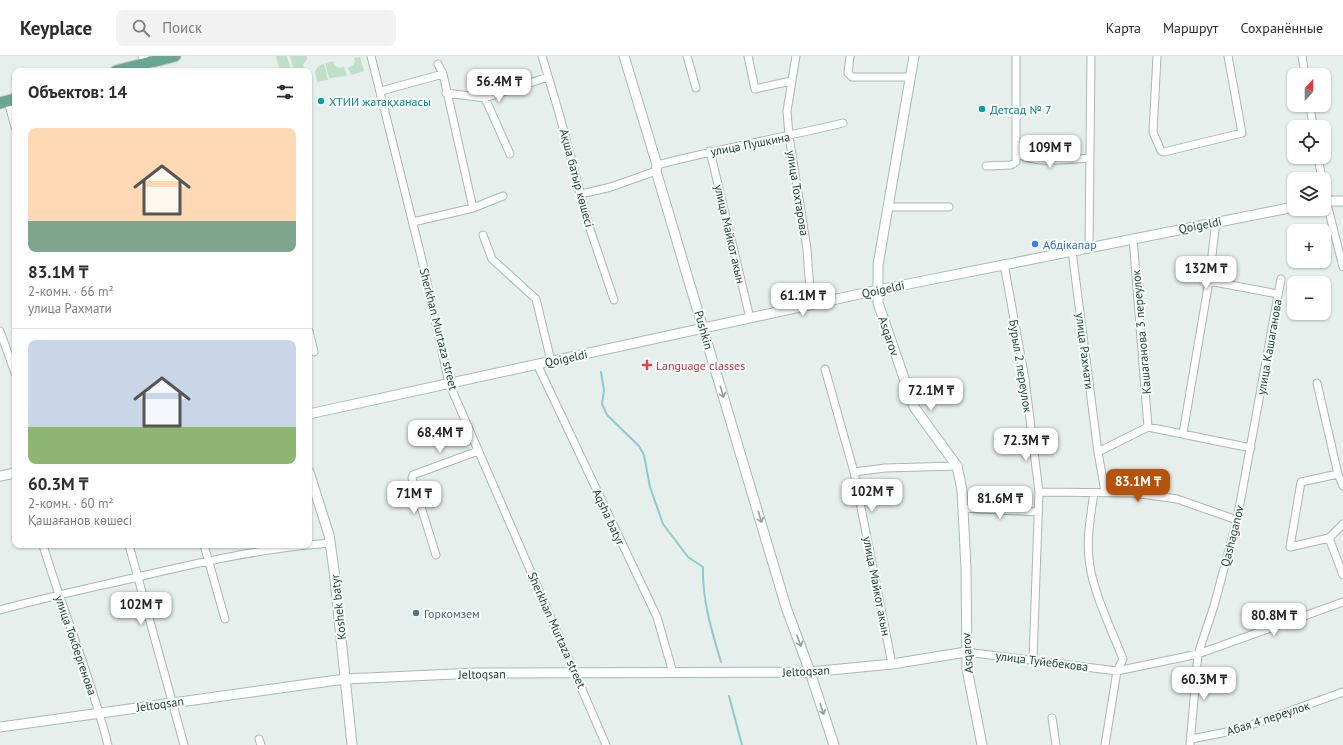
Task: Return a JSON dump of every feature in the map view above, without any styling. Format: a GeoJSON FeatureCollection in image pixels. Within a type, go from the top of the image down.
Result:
{"type":"FeatureCollection","features":[{"type":"Feature","properties":{"kind":"main road"},"geometry":{"type":"LineString","coordinates":[[127,68],[175,56]]}},
{"type":"Feature","properties":{"kind":"street","name":"Sherkhan Murtaza street"},"geometry":{"type":"LineString","coordinates":[[372,56],[413,222],[449,383],[576,672],[606,745]]}},
{"type":"Feature","properties":{"kind":"street","name":"Ақша батыр көшесі"},"geometry":{"type":"LineString","coordinates":[[542,56],[589,226],[614,300]]}},
{"type":"Feature","properties":{"kind":"street","name":"Pushkin"},"geometry":{"type":"LineString","coordinates":[[624,56],[786,607],[810,672],[834,745]]}},
{"type":"Feature","properties":{"kind":"street"},"geometry":{"type":"LineString","coordinates":[[687,56],[696,88]]}},
{"type":"Feature","properties":{"kind":"street"},"geometry":{"type":"LineString","coordinates":[[748,56],[755,89],[791,81]]}},
{"type":"Feature","properties":{"kind":"street","name":"улица Тохтарова"},"geometry":{"type":"LineString","coordinates":[[796,56],[787,111],[789,136],[807,249],[811,304]]}},
{"type":"Feature","properties":{"kind":"street"},"geometry":{"type":"LineString","coordinates":[[850,56],[848,73],[852,77],[909,77]]}},
{"type":"Feature","properties":{"kind":"street","name":"Asqarov"},"geometry":{"type":"LineString","coordinates":[[914,56],[909,77],[878,265],[878,303],[914,407],[957,466],[962,490],[966,568],[967,669],[982,745]]}},
{"type":"Feature","properties":{"kind":"street"},"geometry":{"type":"LineString","coordinates":[[986,166],[1015,164],[1016,56]]}},
{"type":"Feature","properties":{"kind":"street"},"geometry":{"type":"LineString","coordinates":[[1089,247],[1091,56]]}},
{"type":"Feature","properties":{"kind":"street"},"geometry":{"type":"LineString","coordinates":[[1157,56],[1153,132],[1161,151],[1164,152],[1242,134],[1228,56]]}},
{"type":"Feature","properties":{"kind":"street"},"geometry":{"type":"LineString","coordinates":[[1302,56],[1304,68]]}},
{"type":"Feature","properties":{"kind":"street"},"geometry":{"type":"LineString","coordinates":[[438,64],[443,74],[473,208]]}},
{"type":"Feature","properties":{"kind":"street"},"geometry":{"type":"LineString","coordinates":[[381,91],[443,74]]}},
{"type":"Feature","properties":{"kind":"street"},"geometry":{"type":"LineString","coordinates":[[446,92],[485,98],[548,77]]}},
{"type":"Feature","properties":{"kind":"street"},"geometry":{"type":"LineString","coordinates":[[485,98],[510,154]]}},
{"type":"Feature","properties":{"kind":"street"},"geometry":{"type":"LineString","coordinates":[[8,101],[12,115]]}},
{"type":"Feature","properties":{"kind":"street","name":"улица Пушкина"},"geometry":{"type":"LineString","coordinates":[[581,194],[611,188],[656,168],[710,151],[789,136],[843,123]]}},
{"type":"Feature","properties":{"kind":"street","name":"улица Майкот акын"},"geometry":{"type":"LineString","coordinates":[[710,151],[750,318]]}},
{"type":"Feature","properties":{"kind":"street"},"geometry":{"type":"LineString","coordinates":[[1016,153],[1024,157],[1044,160],[1090,158]]}},
{"type":"Feature","properties":{"kind":"street"},"geometry":{"type":"LineString","coordinates":[[413,222],[473,208],[503,196]]}},
{"type":"Feature","properties":{"kind":"street"},"geometry":{"type":"LineString","coordinates":[[1331,199],[1343,201]]}},
{"type":"Feature","properties":{"kind":"street"},"geometry":{"type":"LineString","coordinates":[[888,207],[949,207]]}},
{"type":"Feature","properties":{"kind":"street","name":"Qoigeldi"},"geometry":{"type":"LineString","coordinates":[[312,413],[811,304],[1072,250],[1287,208]]}},
{"type":"Feature","properties":{"kind":"street"},"geometry":{"type":"LineString","coordinates":[[1329,216],[1343,268]]}},
{"type":"Feature","properties":{"kind":"street"},"geometry":{"type":"LineString","coordinates":[[1183,433],[1209,281],[1216,222]]}},
{"type":"Feature","properties":{"kind":"street"},"geometry":{"type":"LineString","coordinates":[[483,235],[492,259],[536,299],[551,361]]}},
{"type":"Feature","properties":{"kind":"street","name":"Кашаганова 3 переулок"},"geometry":{"type":"LineString","coordinates":[[1133,238],[1148,427]]}},
{"type":"Feature","properties":{"kind":"street","name":"улица Рахмати"},"geometry":{"type":"LineString","coordinates":[[1072,250],[1098,452]]}},
{"type":"Feature","properties":{"kind":"street","name":"Бурыл 2 переулок"},"geometry":{"type":"LineString","coordinates":[[1004,264],[1025,379],[1039,492],[1033,660]]}},
{"type":"Feature","properties":{"kind":"street","name":"улица Кашаганова"},"geometry":{"type":"LineString","coordinates":[[1257,416],[1281,279]]}},
{"type":"Feature","properties":{"kind":"street"},"geometry":{"type":"LineString","coordinates":[[1209,281],[1278,294]]}},
{"type":"Feature","properties":{"kind":"street"},"geometry":{"type":"LineString","coordinates":[[0,331],[12,364]]}},
{"type":"Feature","properties":{"kind":"street"},"geometry":{"type":"LineString","coordinates":[[312,344],[314,352]]}},
{"type":"Feature","properties":{"kind":"street","name":"Aqsha batyr"},"geometry":{"type":"LineString","coordinates":[[537,364],[657,617],[673,672]]}},
{"type":"Feature","properties":{"kind":"street","name":"улица Майкот акын"},"geometry":{"type":"LineString","coordinates":[[825,369],[854,472],[892,664]]}},
{"type":"Feature","properties":{"kind":"street"},"geometry":{"type":"LineString","coordinates":[[1317,383],[1338,474],[1343,486]]}},
{"type":"Feature","properties":{"kind":"street","name":"Qashaganov"},"geometry":{"type":"LineString","coordinates":[[1191,742],[1198,654],[1214,606],[1237,520],[1257,416]]}},
{"type":"Feature","properties":{"kind":"street"},"geometry":{"type":"LineString","coordinates":[[1106,492],[1098,452],[1148,427],[1251,448]]}},
{"type":"Feature","properties":{"kind":"street"},"geometry":{"type":"LineString","coordinates":[[436,555],[412,478],[413,474],[478,451]]}},
{"type":"Feature","properties":{"kind":"street"},"geometry":{"type":"LineString","coordinates":[[854,472],[885,468],[957,466]]}},
{"type":"Feature","properties":{"kind":"street"},"geometry":{"type":"LineString","coordinates":[[0,476],[12,474]]}},
{"type":"Feature","properties":{"kind":"street"},"geometry":{"type":"LineString","coordinates":[[1338,474],[1301,482],[1290,547],[1329,538],[1343,524]]}},
{"type":"Feature","properties":{"kind":"street","name":"Koshek batyr"},"geometry":{"type":"LineString","coordinates":[[312,482],[330,543],[352,745]]}},
{"type":"Feature","properties":{"kind":"street"},"geometry":{"type":"LineString","coordinates":[[1039,492],[1134,493],[1177,499],[1237,520]]}},
{"type":"Feature","properties":{"kind":"street"},"geometry":{"type":"LineString","coordinates":[[1094,493],[1088,533],[1090,566],[1095,586],[1123,659],[1117,671],[1105,745]]}},
{"type":"Feature","properties":{"kind":"street"},"geometry":{"type":"LineString","coordinates":[[963,508],[1038,512]]}},
{"type":"Feature","properties":{"kind":"street"},"geometry":{"type":"LineString","coordinates":[[1329,538],[1343,575]]}},
{"type":"Feature","properties":{"kind":"street"},"geometry":{"type":"LineString","coordinates":[[312,545],[330,543]]}},
{"type":"Feature","properties":{"kind":"street","name":"улица Токбергенова"},"geometry":{"type":"LineString","coordinates":[[45,548],[58,594],[100,712],[108,745]]}},
{"type":"Feature","properties":{"kind":"street"},"geometry":{"type":"LineString","coordinates":[[130,548],[184,745]]}},
{"type":"Feature","properties":{"kind":"street"},"geometry":{"type":"LineString","coordinates":[[205,548],[225,619]]}},
{"type":"Feature","properties":{"kind":"street"},"geometry":{"type":"LineString","coordinates":[[0,610],[58,594],[208,561],[277,548]]}},
{"type":"Feature","properties":{"kind":"street","name":"улица Туйебекова"},"geometry":{"type":"LineString","coordinates":[[966,652],[1117,671],[1198,654],[1343,602]]}},
{"type":"Feature","properties":{"kind":"street","name":"Jeltoqsan"},"geometry":{"type":"LineString","coordinates":[[0,727],[346,679],[476,673],[810,672],[892,664],[966,652]]}},
{"type":"Feature","properties":{"kind":"street","name":"Абая 4 переулок"},"geometry":{"type":"LineString","coordinates":[[1191,742],[1237,730],[1343,692]]}},
{"type":"Feature","properties":{"kind":"street"},"geometry":{"type":"LineString","coordinates":[[1052,718],[1056,745]]}},
{"type":"Feature","properties":{"kind":"green space"},"geometry":{"type":"Polygon","coordinates":[[[276,56],[287,56],[290,68],[279,68],[276,56]]]}},
{"type":"Feature","properties":{"kind":"green space"},"geometry":{"type":"Polygon","coordinates":[[[290,56],[307,56],[307,59],[303,65],[304,68],[293,68],[290,56]]]}},
{"type":"Feature","properties":{"kind":"green space"},"geometry":{"type":"Polygon","coordinates":[[[360,57],[364,71],[351,75],[348,68],[353,65],[355,61],[354,58],[360,57]]]}},
{"type":"Feature","properties":{"kind":"green space"},"geometry":{"type":"Polygon","coordinates":[[[333,61],[335,66],[339,68],[344,67],[347,76],[329,78],[325,63],[333,61]]]}},
{"type":"Feature","properties":{"kind":"green space"},"geometry":{"type":"Polygon","coordinates":[[[324,63],[328,80],[317,82],[315,71],[324,63]]]}},
{"type":"Feature","properties":{"kind":"waterway"},"geometry":{"type":"LineString","coordinates":[[601,372],[604,390],[602,404],[607,415],[639,446],[644,455],[650,487],[663,524],[688,557],[703,567],[706,604],[721,662]]}},
{"type":"Feature","properties":{"kind":"waterway"},"geometry":{"type":"LineString","coordinates":[[729,696],[742,745]]}},
{"type":"Feature","properties":{"kind":"place","name":"ХТИИ жатақханасы"},"geometry":{"type":"Point","coordinates":[321,101]}},
{"type":"Feature","properties":{"kind":"place","name":"Детсад № 7"},"geometry":{"type":"Point","coordinates":[982,109]}},
{"type":"Feature","properties":{"kind":"place","name":"Абдiкапар"},"geometry":{"type":"Point","coordinates":[1035,244]}},
{"type":"Feature","properties":{"kind":"place","name":"Language classes"},"geometry":{"type":"Point","coordinates":[647,365]}},
{"type":"Feature","properties":{"kind":"place","name":"Горкомзем"},"geometry":{"type":"Point","coordinates":[416,613]}}]}
